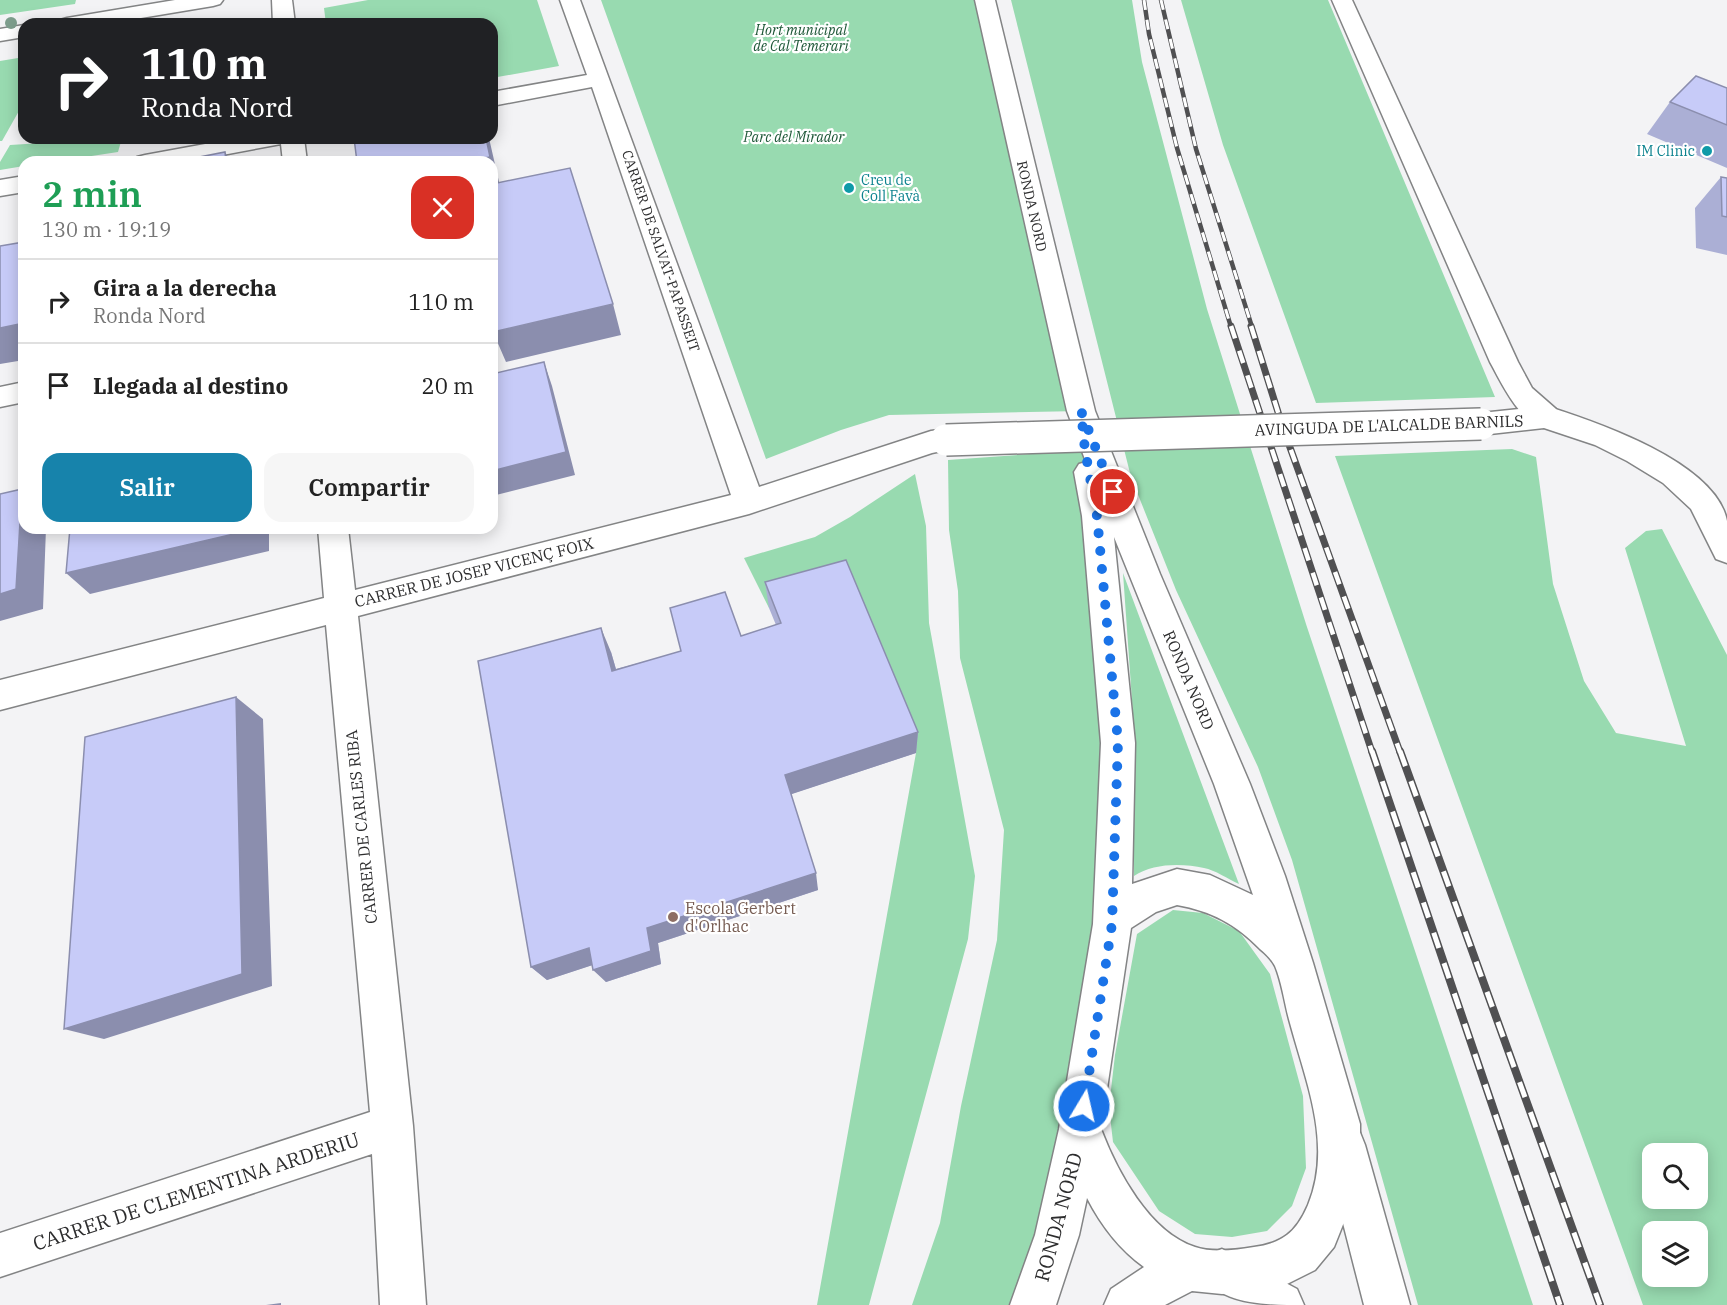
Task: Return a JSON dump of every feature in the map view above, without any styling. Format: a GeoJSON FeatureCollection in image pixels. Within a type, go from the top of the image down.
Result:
{"type":"FeatureCollection","features":[{"type":"Feature","properties":{"kind":"street"},"geometry":{"type":"LineString","coordinates":[[104,18],[213,0]]}},
{"type":"Feature","properties":{"kind":"street"},"geometry":{"type":"LineString","coordinates":[[282,0],[284,18]]}},
{"type":"Feature","properties":{"kind":"street","name":"CARRER DE SALVAT-PAPASSEIT"},"geometry":{"type":"LineString","coordinates":[[570,0],[749,502]]}},
{"type":"Feature","properties":{"kind":"street","name":"RONDA NORD"},"geometry":{"type":"LineString","coordinates":[[985,0],[1081,411],[1085,450],[1097,516],[1118,742],[1112,924]]}},
{"type":"Feature","properties":{"kind":"street","name":"AVINGUDA DE L'ALCALDE BARNILS"},"geometry":{"type":"LineString","coordinates":[[1342,0],[1504,362],[1522,395],[1546,417]]}},
{"type":"Feature","properties":{"kind":"street"},"geometry":{"type":"LineString","coordinates":[[0,35],[18,32]]}},
{"type":"Feature","properties":{"kind":"street"},"geometry":{"type":"LineString","coordinates":[[498,98],[600,79]]}},
{"type":"Feature","properties":{"kind":"street"},"geometry":{"type":"LineString","coordinates":[[178,156],[244,144]]}},
{"type":"Feature","properties":{"kind":"street"},"geometry":{"type":"LineString","coordinates":[[0,188],[18,185]]}},
{"type":"Feature","properties":{"kind":"street"},"geometry":{"type":"LineString","coordinates":[[0,397],[18,393]]}},
{"type":"Feature","properties":{"kind":"street","name":"RONDA NORD"},"geometry":{"type":"LineString","coordinates":[[1080,1129],[1089,1157],[1119,1213],[1140,1236],[1164,1254],[1206,1270],[1239,1272],[1284,1265],[1304,1252],[1319,1231],[1330,1207],[1336,1181],[1340,1132],[1266,876],[1232,784],[1144,574],[1081,411]]}},
{"type":"Feature","properties":{"kind":"street"},"geometry":{"type":"LineString","coordinates":[[1546,417],[1604,437],[1637,453],[1673,475],[1702,501],[1727,550]]}},
{"type":"Feature","properties":{"kind":"street","name":"AVINGUDA DE L'ALCALDE BARNILS"},"geometry":{"type":"LineString","coordinates":[[946,440],[1481,424],[1546,417]]}},
{"type":"Feature","properties":{"kind":"street","name":"CARRER DE JOSEP VICENÇ FOIX"},"geometry":{"type":"LineString","coordinates":[[0,695],[749,502],[931,442],[946,440]]}},
{"type":"Feature","properties":{"kind":"street","name":"CARRER DE CARLES RIBA"},"geometry":{"type":"LineString","coordinates":[[333,534],[392,1126],[403,1305]]}},
{"type":"Feature","properties":{"kind":"street","name":"RONDA NORD"},"geometry":{"type":"LineString","coordinates":[[1034,1305],[1057,1235],[1080,1129],[1113,918],[1131,903],[1157,891],[1177,888],[1196,889],[1229,900],[1256,919],[1290,953]]}},
{"type":"Feature","properties":{"kind":"street","name":"CARRER DE CLEMENTINA ARDERIU"},"geometry":{"type":"LineString","coordinates":[[0,1256],[392,1126]]}},
{"type":"Feature","properties":{"kind":"street"},"geometry":{"type":"LineString","coordinates":[[1340,1132],[1387,1305]]}},
{"type":"Feature","properties":{"kind":"street"},"geometry":{"type":"LineString","coordinates":[[1206,1270],[1281,1305]]}},
{"type":"Feature","properties":{"kind":"street","name":"RONDA NORD"},"geometry":{"type":"LineString","coordinates":[[1127,1305],[1151,1288],[1206,1270]]}},
{"type":"Feature","properties":{"kind":"green space"},"geometry":{"type":"Polygon","coordinates":[[[0,0],[76,0],[75,4],[0,15],[0,0]]]}},
{"type":"Feature","properties":{"kind":"green space"},"geometry":{"type":"Polygon","coordinates":[[[368,0],[537,0],[559,66],[498,77],[498,18],[325,18],[324,8],[368,0]]]}},
{"type":"Feature","properties":{"kind":"green space","name":"Parc del Mirador"},"geometry":{"type":"Polygon","coordinates":[[[601,0],[985,0],[1081,411],[889,415],[841,430],[766,459],[601,0]]]}},
{"type":"Feature","properties":{"kind":"green space"},"geometry":{"type":"Polygon","coordinates":[[[1011,0],[1132,0],[1142,62],[1207,309],[1306,624],[1533,1305],[1418,1305],[1292,860],[1258,767],[1176,590],[1131,477],[1011,0]]]}},
{"type":"Feature","properties":{"kind":"green space"},"geometry":{"type":"Polygon","coordinates":[[[1181,0],[1328,0],[1495,397],[1316,403],[1223,145],[1181,0]]]}},
{"type":"Feature","properties":{"kind":"green space"},"geometry":{"type":"Polygon","coordinates":[[[18,58],[18,113],[2,141],[0,141],[0,61],[18,58]]]}},
{"type":"Feature","properties":{"kind":"green space"},"geometry":{"type":"Polygon","coordinates":[[[120,144],[118,152],[92,156],[18,156],[18,167],[0,170],[0,162],[10,145],[120,144]]]}},
{"type":"Feature","properties":{"kind":"green space"},"geometry":{"type":"Polygon","coordinates":[[[1512,449],[1536,457],[1553,584],[1584,681],[1616,733],[1686,746],[1625,548],[1646,531],[1662,529],[1727,655],[1727,1305],[1643,1305],[1335,456],[1512,449]]]}},
{"type":"Feature","properties":{"kind":"green space"},"geometry":{"type":"Polygon","coordinates":[[[1085,450],[1097,516],[1112,924],[1033,1305],[912,1305],[940,1223],[961,1106],[997,940],[1004,830],[960,658],[958,591],[949,530],[948,460],[1085,450]]]}},
{"type":"Feature","properties":{"kind":"green space"},"geometry":{"type":"Polygon","coordinates":[[[915,474],[926,526],[929,623],[975,876],[968,939],[869,1305],[817,1305],[916,753],[847,586],[769,608],[744,558],[815,537],[915,474]]]}},
{"type":"Feature","properties":{"kind":"green space"},"geometry":{"type":"Polygon","coordinates":[[[1123,573],[1239,884],[1208,869],[1186,865],[1159,866],[1134,876],[1134,729],[1123,573]]]}},
{"type":"Feature","properties":{"kind":"green space"},"geometry":{"type":"Polygon","coordinates":[[[1173,910],[1203,913],[1239,931],[1270,974],[1303,1096],[1306,1168],[1292,1206],[1267,1231],[1232,1237],[1195,1234],[1159,1211],[1113,1142],[1109,1107],[1115,1055],[1137,934],[1173,910]]]}},
{"type":"Feature","properties":{"kind":"building"},"geometry":{"type":"Polygon","coordinates":[[[1696,76],[1727,88],[1727,125],[1670,102],[1696,76]]]}},
{"type":"Feature","properties":{"kind":"building"},"geometry":{"type":"Polygon","coordinates":[[[355,144],[487,144],[490,156],[356,156],[355,144]]]}},
{"type":"Feature","properties":{"kind":"building"},"geometry":{"type":"Polygon","coordinates":[[[225,152],[225,156],[205,156],[225,152]]]}},
{"type":"Feature","properties":{"kind":"building"},"geometry":{"type":"Polygon","coordinates":[[[570,168],[613,304],[498,331],[498,183],[570,168]]]}},
{"type":"Feature","properties":{"kind":"building"},"geometry":{"type":"Polygon","coordinates":[[[1721,177],[1727,178],[1727,217],[1722,216],[1721,177]]]}},
{"type":"Feature","properties":{"kind":"building"},"geometry":{"type":"Polygon","coordinates":[[[18,243],[18,324],[0,328],[0,246],[18,243]]]}},
{"type":"Feature","properties":{"kind":"building"},"geometry":{"type":"Polygon","coordinates":[[[544,362],[566,452],[498,469],[498,373],[544,362]]]}},
{"type":"Feature","properties":{"kind":"building"},"geometry":{"type":"Polygon","coordinates":[[[18,490],[19,534],[16,589],[0,594],[0,494],[18,490]]]}},
{"type":"Feature","properties":{"kind":"building"},"geometry":{"type":"Polygon","coordinates":[[[69,534],[234,534],[66,573],[69,534]]]}},
{"type":"Feature","properties":{"kind":"building"},"geometry":{"type":"Polygon","coordinates":[[[846,560],[918,732],[785,775],[816,873],[647,928],[651,951],[593,970],[589,948],[531,967],[478,661],[601,628],[612,671],[681,651],[670,608],[725,592],[741,636],[781,623],[765,582],[846,560]]]}},
{"type":"Feature","properties":{"kind":"building"},"geometry":{"type":"Polygon","coordinates":[[[236,697],[242,974],[64,1029],[85,737],[236,697]]]}},
{"type":"Feature","properties":{"kind":"railway"},"geometry":{"type":"LineString","coordinates":[[1144,0],[1149,34],[1177,148],[1231,327]]}},
{"type":"Feature","properties":{"kind":"railway"},"geometry":{"type":"LineString","coordinates":[[1161,0],[1196,149],[1252,327]]}},
{"type":"Feature","properties":{"kind":"railway"},"geometry":{"type":"LineString","coordinates":[[1231,326],[1372,752]]}},
{"type":"Feature","properties":{"kind":"railway"},"geometry":{"type":"LineString","coordinates":[[1251,326],[1283,428],[1400,752]]}},
{"type":"Feature","properties":{"kind":"railway"},"geometry":{"type":"LineString","coordinates":[[1372,751],[1560,1305]]}},
{"type":"Feature","properties":{"kind":"railway"},"geometry":{"type":"LineString","coordinates":[[1400,751],[1600,1305]]}},
{"type":"Feature","properties":{"kind":"place","name":"IM Clinic"},"geometry":{"type":"Point","coordinates":[1707,151]}},
{"type":"Feature","properties":{"kind":"place","name":"Creu de Coll Favà"},"geometry":{"type":"Point","coordinates":[849,188]}},
{"type":"Feature","properties":{"kind":"place","name":"Escola Gerbert d'Orlhac"},"geometry":{"type":"Point","coordinates":[673,917]}},
{"type":"Feature","properties":{"kind":"route"},"geometry":{"type":"LineString","coordinates":[[1084,1106],[1112,924],[1118,742],[1097,516],[1085,450],[1081,411],[1113,492]]}},
{"type":"Feature","properties":{"kind":"park label","name":"Hort municipal de Cal Temerari"},"geometry":{"type":"Point","coordinates":[801,38]}}]}
